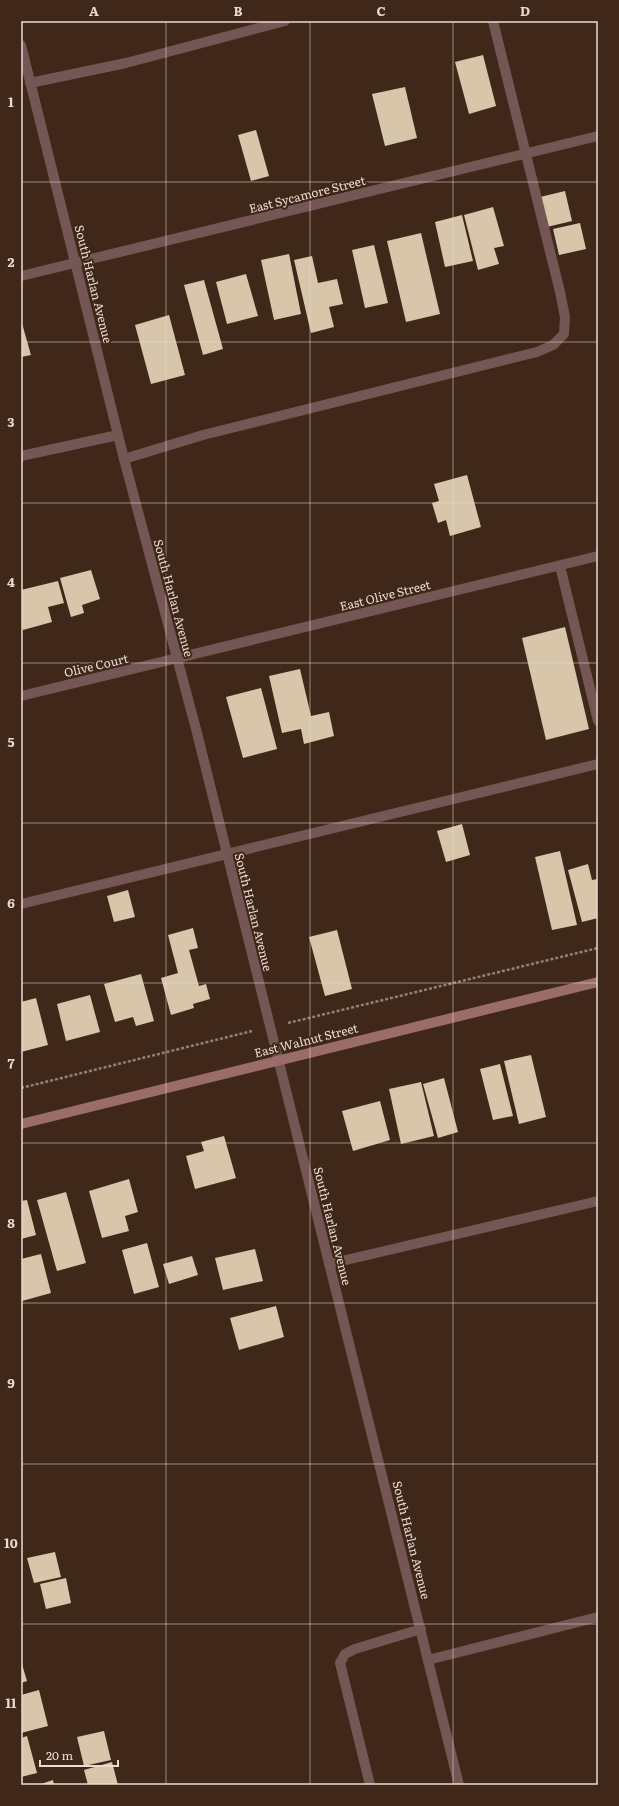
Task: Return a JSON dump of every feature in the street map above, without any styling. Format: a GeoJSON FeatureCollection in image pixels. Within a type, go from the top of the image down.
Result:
{"type":"FeatureCollection","features":[{"type":"Feature","properties":{"kind":"street"},"geometry":{"type":"LineString","coordinates":[[30,83],[126,63],[285,21]]}},
{"type":"Feature","properties":{"kind":"street"},"geometry":{"type":"LineString","coordinates":[[124,459],[203,435],[537,352],[553,345],[564,334],[565,318],[493,21]]}},
{"type":"Feature","properties":{"kind":"street","name":"South Harlan Avenue"},"geometry":{"type":"LineString","coordinates":[[21,46],[24,66],[30,83],[76,263],[124,459],[227,854],[459,1785]]}},
{"type":"Feature","properties":{"kind":"street","name":"East Sycamore Street"},"geometry":{"type":"LineString","coordinates":[[21,276],[598,136]]}},
{"type":"Feature","properties":{"kind":"street"},"geometry":{"type":"LineString","coordinates":[[21,456],[118,435]]}},
{"type":"Feature","properties":{"kind":"street","name":"East Olive Street"},"geometry":{"type":"LineString","coordinates":[[177,659],[598,556]]}},
{"type":"Feature","properties":{"kind":"street"},"geometry":{"type":"LineString","coordinates":[[560,566],[598,721]]}},
{"type":"Feature","properties":{"kind":"street","name":"Olive Court"},"geometry":{"type":"LineString","coordinates":[[21,696],[177,659]]}},
{"type":"Feature","properties":{"kind":"street"},"geometry":{"type":"LineString","coordinates":[[21,904],[598,764]]}},
{"type":"Feature","properties":{"kind":"street","name":"East Walnut Street"},"geometry":{"type":"LineString","coordinates":[[21,1124],[598,982]]}},
{"type":"Feature","properties":{"kind":"street"},"geometry":{"type":"LineString","coordinates":[[329,1264],[598,1201]]}},
{"type":"Feature","properties":{"kind":"street"},"geometry":{"type":"LineString","coordinates":[[428,1660],[598,1616]]}},
{"type":"Feature","properties":{"kind":"street"},"geometry":{"type":"LineString","coordinates":[[370,1785],[340,1663],[344,1654],[355,1649],[420,1629]]}},
{"type":"Feature","properties":{"kind":"path"},"geometry":{"type":"LineString","coordinates":[[287,1023],[598,948]]}},
{"type":"Feature","properties":{"kind":"path"},"geometry":{"type":"LineString","coordinates":[[21,1088],[247,1032]]}},
{"type":"Feature","properties":{"kind":"building"},"geometry":{"type":"Polygon","coordinates":[[[483,55],[496,106],[469,114],[455,62],[483,55]]]}},
{"type":"Feature","properties":{"kind":"building"},"geometry":{"type":"Polygon","coordinates":[[[405,87],[417,138],[385,146],[372,94],[405,87]]]}},
{"type":"Feature","properties":{"kind":"building"},"geometry":{"type":"Polygon","coordinates":[[[256,130],[269,176],[251,181],[238,135],[256,130]]]}},
{"type":"Feature","properties":{"kind":"building"},"geometry":{"type":"Polygon","coordinates":[[[565,191],[572,221],[547,227],[540,197],[565,191]]]}},
{"type":"Feature","properties":{"kind":"building"},"geometry":{"type":"Polygon","coordinates":[[[493,207],[504,246],[494,248],[499,264],[478,270],[464,215],[493,207]]]}},
{"type":"Feature","properties":{"kind":"building"},"geometry":{"type":"Polygon","coordinates":[[[462,215],[473,261],[445,267],[435,222],[462,215]]]}},
{"type":"Feature","properties":{"kind":"building"},"geometry":{"type":"Polygon","coordinates":[[[580,223],[586,249],[559,255],[553,229],[580,223]]]}},
{"type":"Feature","properties":{"kind":"building"},"geometry":{"type":"Polygon","coordinates":[[[421,233],[440,314],[406,322],[387,241],[421,233]]]}},
{"type":"Feature","properties":{"kind":"building"},"geometry":{"type":"Polygon","coordinates":[[[374,245],[388,303],[365,308],[352,250],[374,245]]]}},
{"type":"Feature","properties":{"kind":"building"},"geometry":{"type":"Polygon","coordinates":[[[289,254],[301,314],[274,320],[261,260],[289,254]]]}},
{"type":"Feature","properties":{"kind":"building"},"geometry":{"type":"Polygon","coordinates":[[[312,256],[318,283],[337,279],[343,304],[329,307],[334,327],[311,333],[294,260],[312,256]]]}},
{"type":"Feature","properties":{"kind":"building"},"geometry":{"type":"Polygon","coordinates":[[[246,274],[258,316],[227,324],[216,282],[246,274]]]}},
{"type":"Feature","properties":{"kind":"building"},"geometry":{"type":"Polygon","coordinates":[[[204,280],[223,349],[203,355],[184,285],[204,280]]]}},
{"type":"Feature","properties":{"kind":"building"},"geometry":{"type":"Polygon","coordinates":[[[169,315],[185,375],[151,384],[135,325],[169,315]]]}},
{"type":"Feature","properties":{"kind":"building"},"geometry":{"type":"Polygon","coordinates":[[[21,320],[31,355],[21,357],[21,320]]]}},
{"type":"Feature","properties":{"kind":"building"},"geometry":{"type":"Polygon","coordinates":[[[467,475],[481,527],[450,536],[446,520],[438,523],[432,503],[439,501],[434,484],[467,475]]]}},
{"type":"Feature","properties":{"kind":"building"},"geometry":{"type":"Polygon","coordinates":[[[91,570],[100,599],[82,605],[84,613],[71,617],[60,578],[91,570]]]}},
{"type":"Feature","properties":{"kind":"building"},"geometry":{"type":"Polygon","coordinates":[[[58,581],[64,603],[48,607],[52,622],[23,630],[21,623],[21,590],[58,581]]]}},
{"type":"Feature","properties":{"kind":"building"},"geometry":{"type":"Polygon","coordinates":[[[565,627],[589,729],[546,740],[522,638],[565,627]]]}},
{"type":"Feature","properties":{"kind":"building"},"geometry":{"type":"Polygon","coordinates":[[[300,669],[311,716],[329,712],[334,736],[304,744],[301,729],[282,733],[269,676],[300,669]]]}},
{"type":"Feature","properties":{"kind":"building"},"geometry":{"type":"Polygon","coordinates":[[[261,688],[277,749],[243,758],[226,697],[261,688]]]}},
{"type":"Feature","properties":{"kind":"building"},"geometry":{"type":"Polygon","coordinates":[[[462,824],[470,855],[446,862],[437,831],[462,824]]]}},
{"type":"Feature","properties":{"kind":"building"},"geometry":{"type":"Polygon","coordinates":[[[560,851],[577,925],[552,930],[535,857],[560,851]]]}},
{"type":"Feature","properties":{"kind":"building"},"geometry":{"type":"Polygon","coordinates":[[[588,864],[592,880],[598,879],[598,918],[582,922],[568,870],[588,864]]]}},
{"type":"Feature","properties":{"kind":"building"},"geometry":{"type":"Polygon","coordinates":[[[128,890],[135,917],[114,922],[107,896],[128,890]]]}},
{"type":"Feature","properties":{"kind":"building"},"geometry":{"type":"Polygon","coordinates":[[[193,928],[198,948],[189,950],[199,986],[206,984],[210,999],[193,1004],[194,1008],[171,1015],[161,978],[178,973],[168,935],[193,928]]]}},
{"type":"Feature","properties":{"kind":"building"},"geometry":{"type":"Polygon","coordinates":[[[337,930],[352,989],[325,996],[309,937],[337,930]]]}},
{"type":"Feature","properties":{"kind":"building"},"geometry":{"type":"Polygon","coordinates":[[[141,974],[154,1021],[136,1026],[133,1017],[115,1022],[104,984],[141,974]]]}},
{"type":"Feature","properties":{"kind":"building"},"geometry":{"type":"Polygon","coordinates":[[[90,995],[100,1032],[66,1041],[57,1004],[90,995]]]}},
{"type":"Feature","properties":{"kind":"building"},"geometry":{"type":"Polygon","coordinates":[[[36,998],[48,1045],[21,1052],[21,1002],[36,998]]]}},
{"type":"Feature","properties":{"kind":"building"},"geometry":{"type":"Polygon","coordinates":[[[531,1055],[546,1117],[519,1124],[504,1061],[531,1055]]]}},
{"type":"Feature","properties":{"kind":"building"},"geometry":{"type":"Polygon","coordinates":[[[500,1064],[513,1116],[493,1120],[480,1069],[500,1064]]]}},
{"type":"Feature","properties":{"kind":"building"},"geometry":{"type":"Polygon","coordinates":[[[444,1078],[458,1132],[438,1138],[423,1084],[444,1078]]]}},
{"type":"Feature","properties":{"kind":"building"},"geometry":{"type":"Polygon","coordinates":[[[421,1082],[434,1136],[401,1144],[389,1089],[421,1082]]]}},
{"type":"Feature","properties":{"kind":"building"},"geometry":{"type":"Polygon","coordinates":[[[380,1101],[390,1140],[353,1151],[342,1111],[380,1101]]]}},
{"type":"Feature","properties":{"kind":"building"},"geometry":{"type":"Polygon","coordinates":[[[224,1136],[236,1178],[195,1189],[186,1156],[204,1151],[201,1142],[224,1136]]]}},
{"type":"Feature","properties":{"kind":"building"},"geometry":{"type":"Polygon","coordinates":[[[129,1179],[138,1212],[125,1216],[129,1231],[102,1238],[89,1191],[129,1179]]]}},
{"type":"Feature","properties":{"kind":"building"},"geometry":{"type":"Polygon","coordinates":[[[66,1192],[86,1263],[57,1271],[37,1200],[66,1192]]]}},
{"type":"Feature","properties":{"kind":"building"},"geometry":{"type":"Polygon","coordinates":[[[27,1200],[36,1235],[21,1239],[21,1201],[27,1200]]]}},
{"type":"Feature","properties":{"kind":"building"},"geometry":{"type":"Polygon","coordinates":[[[147,1243],[159,1287],[134,1294],[122,1250],[147,1243]]]}},
{"type":"Feature","properties":{"kind":"building"},"geometry":{"type":"Polygon","coordinates":[[[255,1249],[263,1281],[223,1290],[215,1258],[255,1249]]]}},
{"type":"Feature","properties":{"kind":"building"},"geometry":{"type":"Polygon","coordinates":[[[41,1254],[51,1293],[22,1301],[21,1259],[41,1254]]]}},
{"type":"Feature","properties":{"kind":"building"},"geometry":{"type":"Polygon","coordinates":[[[192,1256],[198,1275],[169,1284],[163,1264],[192,1256]]]}},
{"type":"Feature","properties":{"kind":"building"},"geometry":{"type":"Polygon","coordinates":[[[276,1306],[284,1337],[239,1350],[230,1318],[276,1306]]]}},
{"type":"Feature","properties":{"kind":"building"},"geometry":{"type":"Polygon","coordinates":[[[55,1552],[61,1577],[34,1583],[27,1558],[55,1552]]]}},
{"type":"Feature","properties":{"kind":"building"},"geometry":{"type":"Polygon","coordinates":[[[66,1578],[71,1603],[46,1609],[40,1584],[66,1578]]]}},
{"type":"Feature","properties":{"kind":"building"},"geometry":{"type":"Polygon","coordinates":[[[21,1661],[27,1681],[21,1683],[21,1661]]]}},
{"type":"Feature","properties":{"kind":"building"},"geometry":{"type":"Polygon","coordinates":[[[39,1690],[48,1726],[21,1733],[21,1695],[39,1690]]]}},
{"type":"Feature","properties":{"kind":"building"},"geometry":{"type":"Polygon","coordinates":[[[104,1731],[111,1760],[84,1766],[77,1737],[104,1731]]]}},
{"type":"Feature","properties":{"kind":"building"},"geometry":{"type":"Polygon","coordinates":[[[27,1736],[37,1773],[21,1777],[21,1738],[27,1736]]]}},
{"type":"Feature","properties":{"kind":"building"},"geometry":{"type":"Polygon","coordinates":[[[112,1762],[118,1785],[88,1785],[84,1770],[112,1762]]]}},
{"type":"Feature","properties":{"kind":"building"},"geometry":{"type":"Polygon","coordinates":[[[53,1780],[54,1785],[38,1785],[53,1780]]]}}]}
